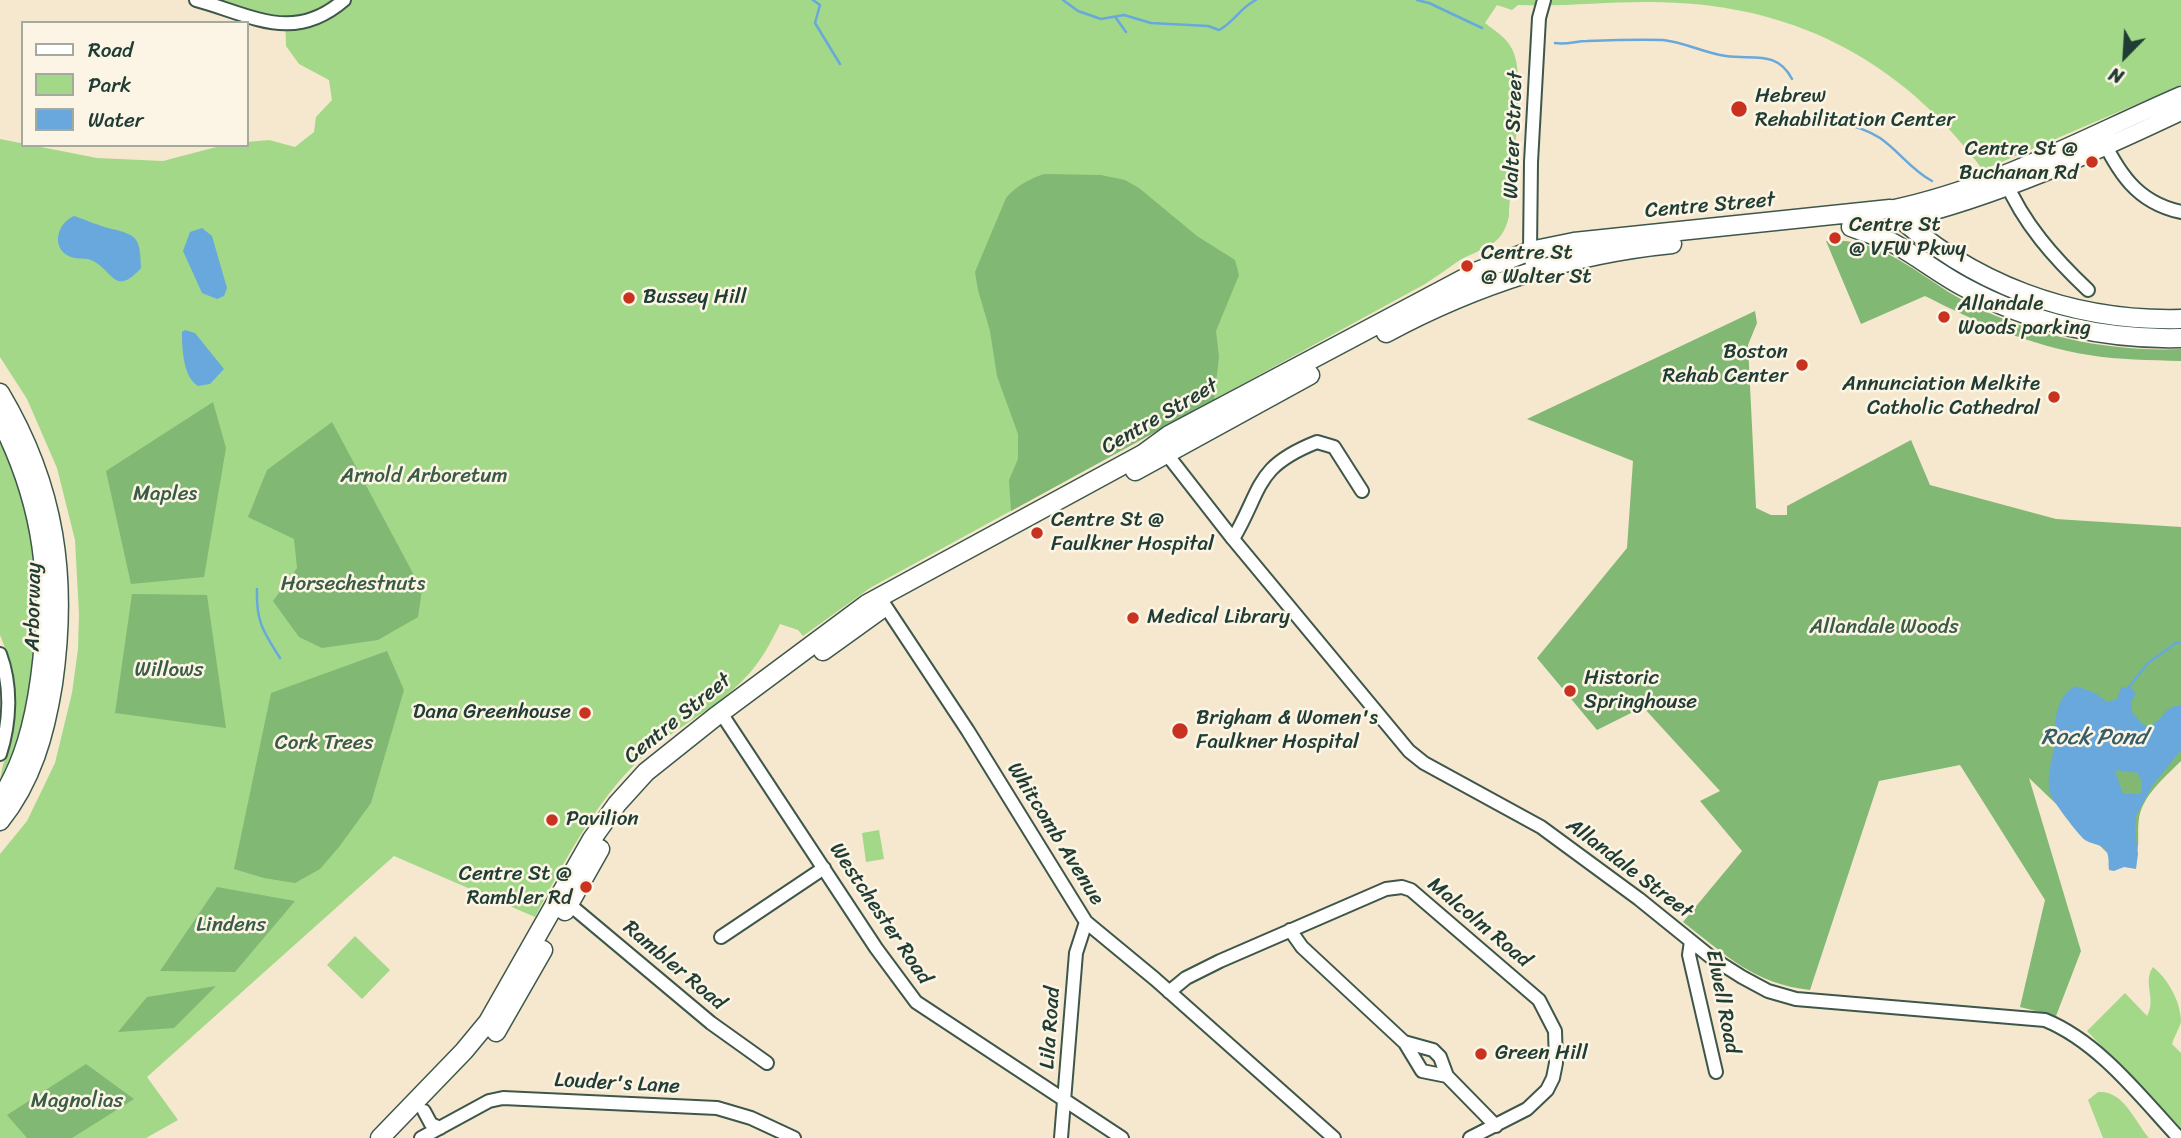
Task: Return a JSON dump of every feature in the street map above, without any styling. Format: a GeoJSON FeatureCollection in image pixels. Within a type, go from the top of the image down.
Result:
{"type":"FeatureCollection","features":[{"type":"Feature","properties":{"kind":"highway","name":"Centre Street"},"geometry":{"type":"LineString","coordinates":[[1163,449],[1462,278],[1530,251],[1592,240],[1824,218],[1896,215]]}},
{"type":"Feature","properties":{"kind":"highway","name":"Centre Street"},"geometry":{"type":"LineString","coordinates":[[380,1138],[485,1026],[564,900],[635,801],[725,718],[841,638],[883,602],[1131,461],[1163,449],[1455,299],[1533,271],[1633,248],[1851,227],[1896,215]]}},
{"type":"Feature","properties":{"kind":"highway"},"geometry":{"type":"LineString","coordinates":[[1896,215],[1955,261],[2030,296],[2111,316],[2181,319]]}},
{"type":"Feature","properties":{"kind":"highway"},"geometry":{"type":"LineString","coordinates":[[1851,227],[1891,242],[1962,287],[2023,313],[2073,328],[2108,334],[2181,338]]}},
{"type":"Feature","properties":{"kind":"highway","name":"Arborway"},"geometry":{"type":"LineString","coordinates":[[0,393],[26,444],[48,506],[58,557],[60,616],[52,692],[42,739],[26,781],[0,821]]}},
{"type":"Feature","properties":{"kind":"highway","name":"Arborway"},"geometry":{"type":"LineString","coordinates":[[0,419],[14,449],[37,514],[44,548],[47,605],[44,648],[30,734],[17,769],[0,800]]}},
{"type":"Feature","properties":{"kind":"highway","name":"Centre Street"},"geometry":{"type":"LineString","coordinates":[[398,1138],[480,1051],[504,1020],[564,900]]}},
{"type":"Feature","properties":{"kind":"main road","name":"Centre Street"},"geometry":{"type":"LineString","coordinates":[[1896,215],[1957,204],[2005,179],[2103,140],[2180,103]]}},
{"type":"Feature","properties":{"kind":"street"},"geometry":{"type":"LineString","coordinates":[[196,0],[267,22],[296,24],[321,17],[344,0]]}},
{"type":"Feature","properties":{"kind":"street","name":"Walter Street"},"geometry":{"type":"LineString","coordinates":[[1533,271],[1530,251],[1531,162],[1538,2]]}},
{"type":"Feature","properties":{"kind":"street"},"geometry":{"type":"LineString","coordinates":[[2103,140],[2134,188],[2144,197],[2181,212]]}},
{"type":"Feature","properties":{"kind":"street"},"geometry":{"type":"LineString","coordinates":[[2005,179],[2017,205],[2035,232],[2088,290]]}},
{"type":"Feature","properties":{"kind":"street"},"geometry":{"type":"LineString","coordinates":[[1233,539],[1265,474],[1283,459],[1317,442],[1334,447],[1362,491]]}},
{"type":"Feature","properties":{"kind":"street","name":"Allandale Street"},"geometry":{"type":"LineString","coordinates":[[1163,449],[1233,539],[1409,751],[1424,763],[1541,827],[1691,941],[1742,977],[1769,991],[1796,999],[2045,1020],[2065,1028],[2097,1053],[2179,1138]]}},
{"type":"Feature","properties":{"kind":"street","name":"Whitcomb Avenue"},"geometry":{"type":"LineString","coordinates":[[883,602],[1026,822],[1086,922],[1335,1138]]}},
{"type":"Feature","properties":{"kind":"street","name":"Arborway"},"geometry":{"type":"LineString","coordinates":[[0,654],[8,703],[5,736],[0,754]]}},
{"type":"Feature","properties":{"kind":"street","name":"Westchester Road"},"geometry":{"type":"LineString","coordinates":[[725,718],[876,948],[916,1002],[1122,1138]]}},
{"type":"Feature","properties":{"kind":"street"},"geometry":{"type":"LineString","coordinates":[[721,937],[824,868]]}},
{"type":"Feature","properties":{"kind":"street","name":"Malcolm Road"},"geometry":{"type":"LineString","coordinates":[[1169,992],[1186,978],[1290,930],[1386,889],[1402,887],[1420,896],[1539,1000],[1555,1031],[1556,1063],[1547,1090],[1527,1110],[1496,1126]]}},
{"type":"Feature","properties":{"kind":"street","name":"Rambler Road"},"geometry":{"type":"LineString","coordinates":[[564,900],[711,1023],[767,1063]]}},
{"type":"Feature","properties":{"kind":"street","name":"Lila Road"},"geometry":{"type":"LineString","coordinates":[[1061,1138],[1076,953],[1086,922]]}},
{"type":"Feature","properties":{"kind":"street"},"geometry":{"type":"LineString","coordinates":[[1290,930],[1315,961],[1404,1042],[1422,1071],[1447,1076]]}},
{"type":"Feature","properties":{"kind":"street","name":"Elwell Road"},"geometry":{"type":"LineString","coordinates":[[1691,941],[1689,955],[1716,1072]]}},
{"type":"Feature","properties":{"kind":"street"},"geometry":{"type":"LineString","coordinates":[[1404,1042],[1433,1050],[1440,1057],[1447,1076],[1496,1126],[1470,1138]]}},
{"type":"Feature","properties":{"kind":"street","name":"Louder's Lane"},"geometry":{"type":"LineString","coordinates":[[421,1138],[489,1101],[503,1098],[717,1108],[751,1118],[794,1138]]}},
{"type":"Feature","properties":{"kind":"street"},"geometry":{"type":"LineString","coordinates":[[424,1111],[431,1124],[440,1128]]}},
{"type":"Feature","properties":{"kind":"green space","name":"Arnold Arboretum"},"geometry":{"type":"Polygon","coordinates":[[[217,0],[2181,0],[2181,85],[1983,170],[1950,130],[1914,96],[1876,66],[1835,43],[1792,25],[1746,12],[1697,4],[1645,2],[1518,5],[1512,10],[1497,5],[1485,23],[1504,38],[1512,49],[1517,63],[1518,105],[1509,216],[1506,227],[1496,241],[1457,262],[1425,284],[870,588],[803,636],[798,630],[780,624],[760,660],[733,690],[651,749],[623,777],[581,834],[535,917],[394,856],[147,1077],[178,1120],[146,1138],[0,1138],[0,854],[27,821],[55,763],[72,693],[79,614],[75,540],[57,468],[27,399],[0,357],[0,139],[21,143],[21,147],[41,147],[97,158],[163,161],[216,147],[248,147],[248,142],[269,140],[295,147],[314,132],[316,117],[332,100],[329,80],[299,64],[286,46],[285,16],[266,14],[217,0]]]}},
{"type":"Feature","properties":{"kind":"green space"},"geometry":{"type":"Polygon","coordinates":[[[1044,174],[1101,175],[1125,180],[1139,188],[1197,236],[1235,260],[1239,275],[1216,331],[1219,357],[1214,400],[1011,511],[1009,480],[1018,459],[1018,434],[997,376],[990,331],[975,272],[1006,198],[1023,183],[1044,174]]]}},
{"type":"Feature","properties":{"kind":"green space"},"geometry":{"type":"Polygon","coordinates":[[[1826,241],[1847,241],[1886,253],[1955,296],[2023,326],[2101,345],[2181,349],[2181,361],[2100,357],[2046,346],[1984,324],[1925,296],[1861,324],[1826,241]]]}},
{"type":"Feature","properties":{"kind":"green space","name":"Allandale Woods"},"geometry":{"type":"Polygon","coordinates":[[[1755,311],[1757,323],[1748,345],[1756,508],[1771,515],[1787,515],[1787,506],[1911,440],[1930,485],[2056,519],[2181,527],[2181,761],[2156,787],[2141,810],[2138,848],[2130,865],[2120,865],[2029,778],[2081,951],[2056,1016],[2020,1007],[2045,900],[1960,765],[1879,781],[1810,990],[1790,987],[1757,975],[1742,966],[1683,922],[1742,851],[1700,801],[1720,791],[1643,707],[1597,730],[1537,658],[1627,548],[1633,461],[1527,419],[1755,311]]]}},
{"type":"Feature","properties":{"kind":"green space","name":"Maples"},"geometry":{"type":"Polygon","coordinates":[[[213,402],[226,448],[204,577],[131,584],[106,471],[213,402]]]}},
{"type":"Feature","properties":{"kind":"green space","name":"Horsechestnuts"},"geometry":{"type":"Polygon","coordinates":[[[332,422],[422,590],[418,617],[378,640],[322,648],[299,637],[273,601],[297,568],[294,539],[248,517],[267,470],[332,422]]]}},
{"type":"Feature","properties":{"kind":"green space"},"geometry":{"type":"Polygon","coordinates":[[[0,435],[17,477],[29,520],[36,565],[38,610],[36,656],[28,700],[16,744],[0,786],[11,738],[14,699],[11,673],[0,635],[0,435]]]}},
{"type":"Feature","properties":{"kind":"green space","name":"Willows"},"geometry":{"type":"Polygon","coordinates":[[[132,594],[207,595],[226,728],[115,713],[132,594]]]}},
{"type":"Feature","properties":{"kind":"green space","name":"Cork Trees"},"geometry":{"type":"Polygon","coordinates":[[[387,651],[404,690],[371,803],[320,869],[295,883],[234,869],[271,693],[387,651]]]}},
{"type":"Feature","properties":{"kind":"green space"},"geometry":{"type":"Polygon","coordinates":[[[879,830],[884,859],[866,862],[862,833],[879,830]]]}},
{"type":"Feature","properties":{"kind":"green space","name":"Lindens"},"geometry":{"type":"Polygon","coordinates":[[[217,887],[295,901],[235,972],[160,971],[217,887]]]}},
{"type":"Feature","properties":{"kind":"green space"},"geometry":{"type":"Polygon","coordinates":[[[355,936],[390,970],[362,999],[327,965],[355,936]]]}},
{"type":"Feature","properties":{"kind":"green space"},"geometry":{"type":"Polygon","coordinates":[[[2153,967],[2164,978],[2179,1007],[2181,1022],[2172,1044],[2181,1053],[2181,1128],[2087,1031],[2125,993],[2147,1016],[2151,1003],[2149,979],[2153,967]]]}},
{"type":"Feature","properties":{"kind":"green space"},"geometry":{"type":"Polygon","coordinates":[[[216,986],[174,1028],[118,1032],[147,997],[216,986]]]}},
{"type":"Feature","properties":{"kind":"green space","name":"Magnolias"},"geometry":{"type":"Polygon","coordinates":[[[86,1064],[134,1099],[72,1138],[27,1138],[7,1115],[86,1064]]]}},
{"type":"Feature","properties":{"kind":"green space"},"geometry":{"type":"Polygon","coordinates":[[[2098,1092],[2115,1096],[2122,1101],[2149,1138],[2103,1138],[2088,1100],[2098,1092]]]}},
{"type":"Feature","properties":{"kind":"water"},"geometry":{"type":"Polygon","coordinates":[[[74,216],[133,237],[139,245],[141,268],[125,281],[120,281],[93,261],[74,258],[64,253],[60,248],[58,236],[63,224],[74,216]]]}},
{"type":"Feature","properties":{"kind":"water"},"geometry":{"type":"Polygon","coordinates":[[[202,228],[212,236],[227,288],[224,296],[217,299],[202,293],[183,251],[190,232],[202,228]]]}},
{"type":"Feature","properties":{"kind":"water"},"geometry":{"type":"Polygon","coordinates":[[[185,330],[195,333],[224,369],[210,384],[198,386],[189,376],[182,346],[182,332],[185,330]]]}},
{"type":"Feature","properties":{"kind":"water","name":"Rock Pond"},"geometry":{"type":"Polygon","coordinates":[[[2076,686],[2095,693],[2107,702],[2117,699],[2121,688],[2129,687],[2136,693],[2132,700],[2132,712],[2148,727],[2167,710],[2181,706],[2181,750],[2152,786],[2136,816],[2136,869],[2124,867],[2109,870],[2107,851],[2082,837],[2050,793],[2049,778],[2057,713],[2061,700],[2076,686]],[[2115,770],[2123,794],[2141,794],[2142,783],[2138,773],[2115,770]]]}},
{"type":"Feature","properties":{"kind":"waterway"},"geometry":{"type":"LineString","coordinates":[[813,0],[820,5],[815,23],[840,64]]}},
{"type":"Feature","properties":{"kind":"waterway"},"geometry":{"type":"LineString","coordinates":[[1063,0],[1078,11],[1101,19],[1124,15],[1151,23],[1208,26],[1219,30],[1256,0]]}},
{"type":"Feature","properties":{"kind":"waterway"},"geometry":{"type":"LineString","coordinates":[[1417,0],[1482,28]]}},
{"type":"Feature","properties":{"kind":"waterway"},"geometry":{"type":"LineString","coordinates":[[1116,18],[1126,32]]}},
{"type":"Feature","properties":{"kind":"waterway"},"geometry":{"type":"LineString","coordinates":[[1555,43],[1671,41],[1718,55],[1772,60],[1786,70],[1792,79]]}},
{"type":"Feature","properties":{"kind":"waterway"},"geometry":{"type":"LineString","coordinates":[[1832,120],[1862,129],[1880,138],[1932,181]]}},
{"type":"Feature","properties":{"kind":"waterway"},"geometry":{"type":"LineString","coordinates":[[257,589],[262,626],[280,658]]}},
{"type":"Feature","properties":{"kind":"waterway"},"geometry":{"type":"LineString","coordinates":[[2129,687],[2148,663],[2176,643],[2181,643]]}},
{"type":"Feature","properties":{"kind":"place","name":"Hebrew Rehabilitation Center"},"geometry":{"type":"Point","coordinates":[1739,109]}},
{"type":"Feature","properties":{"kind":"place","name":"Centre St @ Buchanan Rd"},"geometry":{"type":"Point","coordinates":[2092,162]}},
{"type":"Feature","properties":{"kind":"place","name":"Centre St @ VFW Pkwy"},"geometry":{"type":"Point","coordinates":[1835,238]}},
{"type":"Feature","properties":{"kind":"place","name":"Centre St @ Walter St"},"geometry":{"type":"Point","coordinates":[1467,266]}},
{"type":"Feature","properties":{"kind":"place","name":"Bussey Hill"},"geometry":{"type":"Point","coordinates":[629,298]}},
{"type":"Feature","properties":{"kind":"place","name":"Allandale Woods parking"},"geometry":{"type":"Point","coordinates":[1944,317]}},
{"type":"Feature","properties":{"kind":"place","name":"Boston Rehab Center"},"geometry":{"type":"Point","coordinates":[1802,365]}},
{"type":"Feature","properties":{"kind":"place","name":"Annunciation Melkite Catholic Cathedral"},"geometry":{"type":"Point","coordinates":[2054,397]}},
{"type":"Feature","properties":{"kind":"place","name":"Centre St @ Faulkner Hospital"},"geometry":{"type":"Point","coordinates":[1037,533]}},
{"type":"Feature","properties":{"kind":"place","name":"Medical Library"},"geometry":{"type":"Point","coordinates":[1133,618]}},
{"type":"Feature","properties":{"kind":"place","name":"Historic Springhouse"},"geometry":{"type":"Point","coordinates":[1570,691]}},
{"type":"Feature","properties":{"kind":"place","name":"Dana Greenhouse"},"geometry":{"type":"Point","coordinates":[585,713]}},
{"type":"Feature","properties":{"kind":"place","name":"Brigham & Women's Faulkner Hospital"},"geometry":{"type":"Point","coordinates":[1180,731]}},
{"type":"Feature","properties":{"kind":"place","name":"Pavilion"},"geometry":{"type":"Point","coordinates":[552,820]}},
{"type":"Feature","properties":{"kind":"place","name":"Centre St @ Rambler Rd"},"geometry":{"type":"Point","coordinates":[586,887]}},
{"type":"Feature","properties":{"kind":"place","name":"Green Hill"},"geometry":{"type":"Point","coordinates":[1481,1054]}}]}
